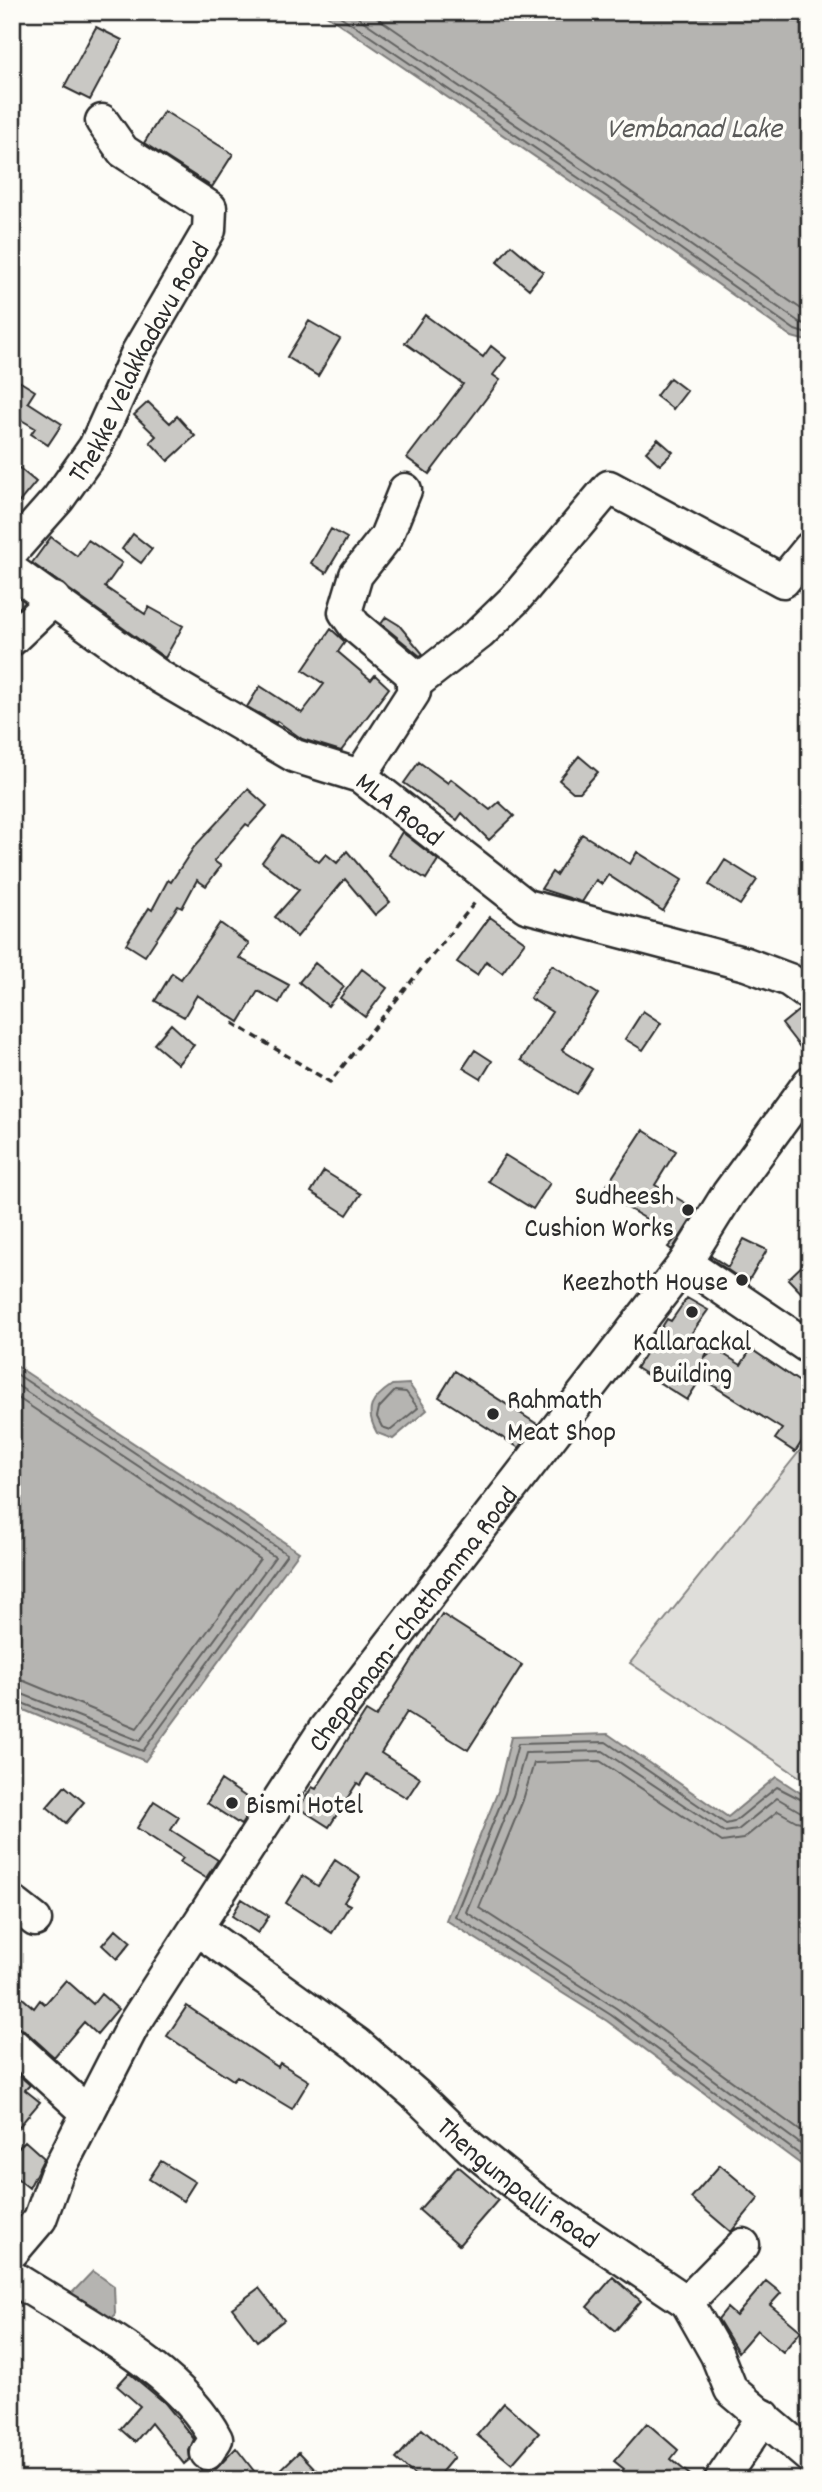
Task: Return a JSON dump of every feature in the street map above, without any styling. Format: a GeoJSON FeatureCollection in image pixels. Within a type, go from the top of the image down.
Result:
{"type":"FeatureCollection","features":[{"type":"Feature","properties":{"kind":"street","name":"Thekke Velakkadavu Road"},"geometry":{"type":"LineString","coordinates":[[12,551],[58,499],[95,447],[138,352],[209,230],[210,208],[123,151],[102,121]]}},
{"type":"Feature","properties":{"kind":"street"},"geometry":{"type":"LineString","coordinates":[[413,685],[480,633],[514,599],[609,487],[783,581],[810,548]]}},
{"type":"Feature","properties":{"kind":"street"},"geometry":{"type":"LineString","coordinates":[[360,776],[414,692],[412,674],[355,625],[345,612],[356,575],[386,537],[405,491]]}},
{"type":"Feature","properties":{"kind":"street","name":"MLA Road"},"geometry":{"type":"LineString","coordinates":[[12,571],[160,677],[295,756],[360,776],[526,906],[746,964],[789,980],[810,995]]}},
{"type":"Feature","properties":{"kind":"street"},"geometry":{"type":"LineString","coordinates":[[12,639],[54,599]]}},
{"type":"Feature","properties":{"kind":"street","name":"Cheppanam- Chathamma Road"},"geometry":{"type":"LineString","coordinates":[[12,2252],[40,2219],[56,2175],[132,2027],[325,1729],[685,1263],[728,1194],[810,1082]]}},
{"type":"Feature","properties":{"kind":"street"},"geometry":{"type":"LineString","coordinates":[[685,1263],[810,1348]]}},
{"type":"Feature","properties":{"kind":"street","name":"Thengumpalli Road"},"geometry":{"type":"LineString","coordinates":[[197,1929],[357,2044],[471,2148],[534,2199],[687,2302],[717,2355],[731,2390],[810,2457]]}},
{"type":"Feature","properties":{"kind":"street"},"geometry":{"type":"LineString","coordinates":[[12,2044],[88,2113]]}},
{"type":"Feature","properties":{"kind":"street"},"geometry":{"type":"LineString","coordinates":[[687,2302],[743,2245]]}},
{"type":"Feature","properties":{"kind":"street"},"geometry":{"type":"LineString","coordinates":[[12,2277],[168,2379],[205,2418],[216,2439],[207,2453]]}},
{"type":"Feature","properties":{"kind":"street"},"geometry":{"type":"LineString","coordinates":[[721,2480],[764,2416]]}},
{"type":"Feature","properties":{"kind":"path"},"geometry":{"type":"LineString","coordinates":[[233,1023],[331,1082],[493,880]]}},
{"type":"Feature","properties":{"kind":"shaded area"},"geometry":{"type":"Polygon","coordinates":[[[810,1438],[810,1784],[630,1663],[810,1438]]]}},
{"type":"Feature","properties":{"kind":"water","name":"Vembanad Lake"},"geometry":{"type":"Polygon","coordinates":[[[322,12],[810,12],[810,342],[792,337],[619,214],[322,12]]]}},
{"type":"Feature","properties":{"kind":"water"},"geometry":{"type":"Polygon","coordinates":[[[12,1363],[299,1552],[145,1761],[12,1705],[12,1363]]]}},
{"type":"Feature","properties":{"kind":"water"},"geometry":{"type":"Polygon","coordinates":[[[409,1384],[427,1410],[393,1439],[377,1433],[370,1411],[375,1400],[392,1385],[409,1384]]]}},
{"type":"Feature","properties":{"kind":"water"},"geometry":{"type":"Polygon","coordinates":[[[608,1734],[728,1817],[776,1777],[810,1799],[810,2171],[607,2021],[446,1920],[498,1791],[511,1737],[608,1734]]]}},
{"type":"Feature","properties":{"kind":"water"},"geometry":{"type":"Polygon","coordinates":[[[93,2271],[114,2286],[115,2313],[107,2333],[70,2295],[93,2271]]]}},
{"type":"Feature","properties":{"kind":"building"},"geometry":{"type":"Polygon","coordinates":[[[96,27],[122,40],[90,100],[64,87],[96,27]]]}},
{"type":"Feature","properties":{"kind":"building"},"geometry":{"type":"Polygon","coordinates":[[[164,111],[233,154],[212,187],[144,143],[164,111]]]}},
{"type":"Feature","properties":{"kind":"building"},"geometry":{"type":"Polygon","coordinates":[[[511,245],[543,272],[529,289],[497,262],[511,245]]]}},
{"type":"Feature","properties":{"kind":"building"},"geometry":{"type":"Polygon","coordinates":[[[425,315],[483,357],[491,346],[506,358],[493,375],[500,380],[429,474],[407,458],[463,384],[405,343],[425,315]]]}},
{"type":"Feature","properties":{"kind":"building"},"geometry":{"type":"Polygon","coordinates":[[[309,321],[340,339],[318,376],[287,357],[309,321]]]}},
{"type":"Feature","properties":{"kind":"building"},"geometry":{"type":"Polygon","coordinates":[[[670,378],[687,391],[673,409],[656,396],[670,378]]]}},
{"type":"Feature","properties":{"kind":"building"},"geometry":{"type":"Polygon","coordinates":[[[19,381],[35,391],[28,402],[62,424],[48,445],[31,434],[35,428],[18,418],[12,428],[12,391],[19,381]]]}},
{"type":"Feature","properties":{"kind":"building"},"geometry":{"type":"Polygon","coordinates":[[[148,402],[170,423],[177,416],[195,436],[168,461],[150,442],[156,436],[134,415],[148,402]]]}},
{"type":"Feature","properties":{"kind":"building"},"geometry":{"type":"Polygon","coordinates":[[[658,439],[673,452],[660,465],[646,452],[658,439]]]}},
{"type":"Feature","properties":{"kind":"building"},"geometry":{"type":"Polygon","coordinates":[[[12,462],[36,482],[12,511],[12,462]]]}},
{"type":"Feature","properties":{"kind":"building"},"geometry":{"type":"Polygon","coordinates":[[[331,529],[347,538],[326,573],[311,563],[331,529]]]}},
{"type":"Feature","properties":{"kind":"building"},"geometry":{"type":"Polygon","coordinates":[[[133,534],[152,549],[141,563],[122,549],[133,534]]]}},
{"type":"Feature","properties":{"kind":"building"},"geometry":{"type":"Polygon","coordinates":[[[51,537],[77,556],[88,540],[122,563],[105,587],[145,614],[149,607],[183,626],[165,658],[32,563],[51,537]]]}},
{"type":"Feature","properties":{"kind":"building"},"geometry":{"type":"Polygon","coordinates":[[[386,617],[399,625],[423,654],[420,656],[381,624],[386,617]]]}},
{"type":"Feature","properties":{"kind":"building"},"geometry":{"type":"Polygon","coordinates":[[[331,629],[345,642],[338,652],[371,680],[375,675],[389,688],[341,751],[302,739],[277,721],[276,723],[247,707],[260,686],[302,713],[324,684],[303,670],[331,629]]]}},
{"type":"Feature","properties":{"kind":"building"},"geometry":{"type":"Polygon","coordinates":[[[579,756],[598,772],[580,792],[573,792],[559,780],[579,756]]]}},
{"type":"Feature","properties":{"kind":"building"},"geometry":{"type":"Polygon","coordinates":[[[419,762],[448,783],[451,779],[490,810],[499,802],[514,816],[489,840],[462,813],[457,820],[404,783],[419,762]]]}},
{"type":"Feature","properties":{"kind":"building"},"geometry":{"type":"Polygon","coordinates":[[[248,789],[267,806],[249,826],[246,824],[214,861],[221,866],[206,886],[197,880],[182,908],[178,906],[145,956],[126,944],[149,908],[152,910],[168,880],[171,882],[194,847],[248,789]]]}},
{"type":"Feature","properties":{"kind":"building"},"geometry":{"type":"Polygon","coordinates":[[[402,832],[438,860],[426,879],[388,855],[402,832]]]}},
{"type":"Feature","properties":{"kind":"building"},"geometry":{"type":"Polygon","coordinates":[[[582,834],[630,864],[637,852],[682,880],[663,911],[608,875],[602,884],[596,880],[582,902],[541,889],[552,872],[556,875],[582,834]]]}},
{"type":"Feature","properties":{"kind":"building"},"geometry":{"type":"Polygon","coordinates":[[[282,835],[319,862],[326,854],[337,863],[347,851],[390,902],[375,915],[345,879],[297,937],[275,917],[299,890],[262,862],[282,835]]]}},
{"type":"Feature","properties":{"kind":"building"},"geometry":{"type":"Polygon","coordinates":[[[725,860],[757,880],[740,905],[709,885],[725,860]]]}},
{"type":"Feature","properties":{"kind":"building"},"geometry":{"type":"Polygon","coordinates":[[[490,917],[525,942],[502,973],[486,961],[477,975],[457,962],[490,917]]]}},
{"type":"Feature","properties":{"kind":"building"},"geometry":{"type":"Polygon","coordinates":[[[220,923],[249,944],[239,958],[289,985],[279,1003],[258,991],[239,1022],[197,995],[184,1017],[155,1001],[172,973],[181,979],[220,923]]]}},
{"type":"Feature","properties":{"kind":"building"},"geometry":{"type":"Polygon","coordinates":[[[315,963],[344,987],[328,1006],[299,982],[315,963]]]}},
{"type":"Feature","properties":{"kind":"building"},"geometry":{"type":"Polygon","coordinates":[[[552,965],[598,994],[562,1050],[592,1069],[576,1094],[521,1060],[552,1012],[530,998],[552,965]]]}},
{"type":"Feature","properties":{"kind":"building"},"geometry":{"type":"Polygon","coordinates":[[[362,969],[387,988],[365,1017],[340,998],[362,969]]]}},
{"type":"Feature","properties":{"kind":"building"},"geometry":{"type":"Polygon","coordinates":[[[799,1010],[810,1013],[810,1060],[782,1024],[799,1010]]]}},
{"type":"Feature","properties":{"kind":"building"},"geometry":{"type":"Polygon","coordinates":[[[643,1011],[661,1023],[643,1050],[625,1039],[643,1011]]]}},
{"type":"Feature","properties":{"kind":"building"},"geometry":{"type":"Polygon","coordinates":[[[171,1024],[194,1045],[178,1064],[154,1044],[171,1024]]]}},
{"type":"Feature","properties":{"kind":"building"},"geometry":{"type":"Polygon","coordinates":[[[475,1050],[492,1061],[481,1079],[463,1068],[475,1050]]]}},
{"type":"Feature","properties":{"kind":"building"},"geometry":{"type":"Polygon","coordinates":[[[643,1130],[676,1151],[655,1185],[697,1210],[672,1250],[668,1247],[677,1237],[602,1193],[643,1130]]]}},
{"type":"Feature","properties":{"kind":"building"},"geometry":{"type":"Polygon","coordinates":[[[505,1155],[550,1183],[533,1209],[488,1181],[505,1155]]]}},
{"type":"Feature","properties":{"kind":"building"},"geometry":{"type":"Polygon","coordinates":[[[324,1171],[361,1194],[347,1215],[311,1192],[324,1171]]]}},
{"type":"Feature","properties":{"kind":"building","name":"Keezhoth House"},"geometry":{"type":"Polygon","coordinates":[[[744,1239],[767,1250],[747,1283],[710,1258],[711,1256],[728,1267],[744,1239]]]}},
{"type":"Feature","properties":{"kind":"building"},"geometry":{"type":"Polygon","coordinates":[[[810,1258],[810,1302],[788,1279],[810,1258]]]}},
{"type":"Feature","properties":{"kind":"building"},"geometry":{"type":"Polygon","coordinates":[[[687,1298],[708,1310],[691,1334],[710,1346],[704,1359],[715,1349],[741,1365],[751,1349],[810,1389],[810,1429],[795,1452],[775,1439],[782,1429],[701,1378],[687,1400],[636,1368],[667,1319],[671,1321],[687,1298]]]}},
{"type":"Feature","properties":{"kind":"building","name":"Rahmath Meat Shop"},"geometry":{"type":"Polygon","coordinates":[[[455,1371],[537,1424],[519,1448],[439,1397],[455,1371]]]}},
{"type":"Feature","properties":{"kind":"building"},"geometry":{"type":"Polygon","coordinates":[[[442,1614],[522,1665],[468,1750],[407,1712],[381,1753],[420,1778],[407,1798],[367,1774],[360,1785],[357,1783],[329,1827],[299,1808],[312,1787],[316,1789],[366,1711],[376,1717],[442,1614]]]}},
{"type":"Feature","properties":{"kind":"building","name":"Bismi Hotel"},"geometry":{"type":"Polygon","coordinates":[[[221,1780],[255,1803],[241,1825],[207,1803],[221,1780]]]}},
{"type":"Feature","properties":{"kind":"building"},"geometry":{"type":"Polygon","coordinates":[[[65,1786],[84,1802],[66,1823],[47,1807],[65,1786]]]}},
{"type":"Feature","properties":{"kind":"building"},"geometry":{"type":"Polygon","coordinates":[[[154,1801],[179,1817],[171,1830],[218,1860],[206,1878],[180,1862],[183,1858],[137,1828],[154,1801]]]}},
{"type":"Feature","properties":{"kind":"building"},"geometry":{"type":"Polygon","coordinates":[[[335,1860],[360,1877],[344,1902],[350,1905],[332,1933],[286,1903],[303,1876],[318,1886],[335,1860]]]}},
{"type":"Feature","properties":{"kind":"building"},"geometry":{"type":"Polygon","coordinates":[[[242,1899],[269,1916],[258,1933],[232,1916],[242,1899]]]}},
{"type":"Feature","properties":{"kind":"building"},"geometry":{"type":"Polygon","coordinates":[[[116,1929],[131,1942],[117,1959],[102,1945],[116,1929]]]}},
{"type":"Feature","properties":{"kind":"building"},"geometry":{"type":"Polygon","coordinates":[[[66,1980],[93,2004],[101,1994],[118,2009],[97,2034],[84,2022],[54,2057],[24,2030],[12,2026],[12,1989],[34,2008],[40,2000],[45,2004],[66,1980]]]}},
{"type":"Feature","properties":{"kind":"building"},"geometry":{"type":"Polygon","coordinates":[[[187,2006],[278,2067],[280,2063],[309,2081],[292,2109],[237,2076],[233,2080],[167,2036],[187,2006]]]}},
{"type":"Feature","properties":{"kind":"building"},"geometry":{"type":"Polygon","coordinates":[[[12,2069],[30,2085],[25,2090],[40,2102],[12,2135],[12,2069]]]}},
{"type":"Feature","properties":{"kind":"building"},"geometry":{"type":"Polygon","coordinates":[[[25,2141],[44,2158],[29,2188],[12,2174],[12,2155],[25,2141]]]}},
{"type":"Feature","properties":{"kind":"building"},"geometry":{"type":"Polygon","coordinates":[[[161,2161],[195,2182],[183,2201],[149,2179],[161,2161]]]}},
{"type":"Feature","properties":{"kind":"building"},"geometry":{"type":"Polygon","coordinates":[[[720,2165],[759,2198],[731,2232],[691,2198],[720,2165]]]}},
{"type":"Feature","properties":{"kind":"building"},"geometry":{"type":"Polygon","coordinates":[[[458,2166],[498,2200],[459,2245],[419,2210],[458,2166]]]}},
{"type":"Feature","properties":{"kind":"building"},"geometry":{"type":"Polygon","coordinates":[[[613,2277],[641,2301],[615,2331],[587,2307],[613,2277]]]}},
{"type":"Feature","properties":{"kind":"building"},"geometry":{"type":"Polygon","coordinates":[[[766,2281],[781,2293],[770,2305],[801,2331],[783,2352],[757,2330],[738,2352],[718,2319],[727,2308],[736,2316],[766,2281]]]}},
{"type":"Feature","properties":{"kind":"building"},"geometry":{"type":"Polygon","coordinates":[[[259,2288],[284,2320],[257,2341],[232,2308],[259,2288]]]}},
{"type":"Feature","properties":{"kind":"building"},"geometry":{"type":"Polygon","coordinates":[[[129,2373],[165,2403],[194,2439],[189,2451],[190,2459],[184,2464],[151,2423],[135,2442],[120,2429],[140,2406],[117,2386],[129,2373]]]}},
{"type":"Feature","properties":{"kind":"building"},"geometry":{"type":"Polygon","coordinates":[[[504,2403],[539,2433],[512,2464],[477,2435],[504,2403]]]}},
{"type":"Feature","properties":{"kind":"building"},"geometry":{"type":"Polygon","coordinates":[[[647,2423],[678,2450],[671,2459],[696,2480],[615,2480],[624,2469],[614,2461],[647,2423]]]}},
{"type":"Feature","properties":{"kind":"building"},"geometry":{"type":"Polygon","coordinates":[[[422,2429],[454,2457],[435,2480],[420,2480],[396,2459],[422,2429]]]}},
{"type":"Feature","properties":{"kind":"building"},"geometry":{"type":"Polygon","coordinates":[[[236,2448],[261,2480],[207,2480],[200,2469],[216,2469],[236,2448]]]}},
{"type":"Feature","properties":{"kind":"building"},"geometry":{"type":"Polygon","coordinates":[[[299,2452],[326,2480],[270,2480],[299,2452]]]}},
{"type":"Feature","properties":{"kind":"place","name":"Sudheesh Cushion Works"},"geometry":{"type":"Point","coordinates":[688,1210]}},
{"type":"Feature","properties":{"kind":"place","name":"Keezhoth House"},"geometry":{"type":"Point","coordinates":[742,1280]}},
{"type":"Feature","properties":{"kind":"place","name":"Kallarackal Building"},"geometry":{"type":"Point","coordinates":[692,1312]}},
{"type":"Feature","properties":{"kind":"place","name":"Rahmath Meat Shop"},"geometry":{"type":"Point","coordinates":[493,1414]}},
{"type":"Feature","properties":{"kind":"place","name":"Bismi Hotel"},"geometry":{"type":"Point","coordinates":[232,1803]}}]}
